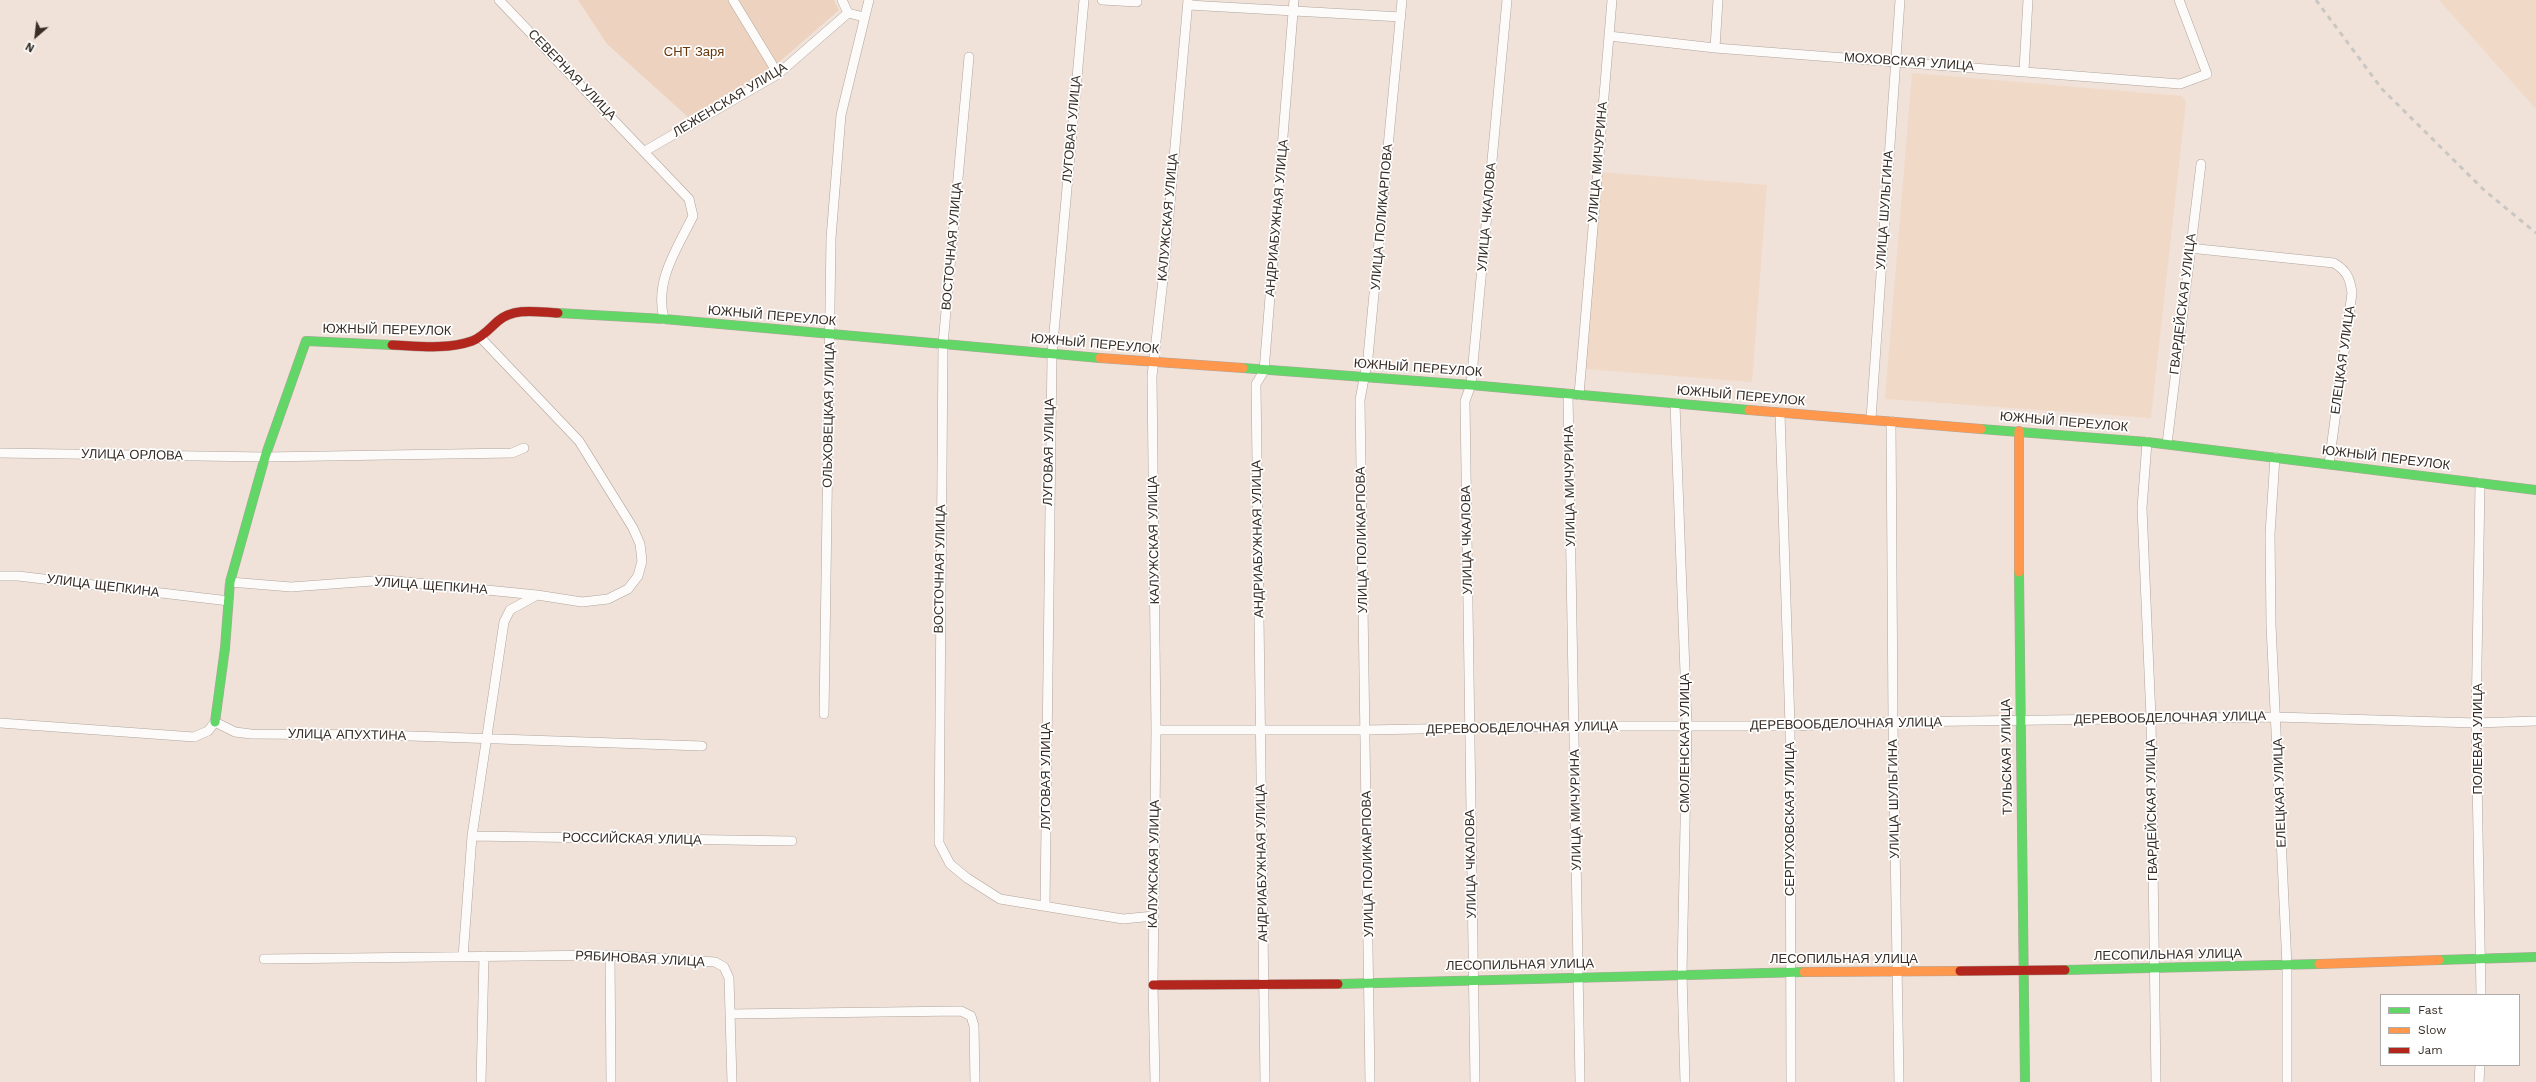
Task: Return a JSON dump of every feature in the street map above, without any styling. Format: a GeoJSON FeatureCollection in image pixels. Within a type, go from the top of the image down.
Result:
{"type":"FeatureCollection","features":[{"type":"Feature","properties":{"kind":"street","name":"СЕВЕРНАЯ УЛИЦА"},"geometry":{"type":"LineString","coordinates":[[499,0],[645,151],[689,199],[693,216],[671,260],[660,291],[664,319]]}},
{"type":"Feature","properties":{"kind":"street"},"geometry":{"type":"LineString","coordinates":[[733,0],[778,74]]}},
{"type":"Feature","properties":{"kind":"street"},"geometry":{"type":"LineString","coordinates":[[842,0],[848,13],[864,17]]}},
{"type":"Feature","properties":{"kind":"street","name":"ОЛЬХОВЕЦКАЯ УЛИЦА"},"geometry":{"type":"LineString","coordinates":[[824,714],[831,238],[841,115],[869,0]]}},
{"type":"Feature","properties":{"kind":"street","name":"ЛУГОВАЯ УЛИЦА"},"geometry":{"type":"LineString","coordinates":[[1045,906],[1052,354],[1084,0]]}},
{"type":"Feature","properties":{"kind":"street"},"geometry":{"type":"LineString","coordinates":[[1102,0],[1137,2]]}},
{"type":"Feature","properties":{"kind":"street","name":"АНДРИАБУЖНАЯ УЛИЦА"},"geometry":{"type":"LineString","coordinates":[[1265,1082],[1256,384],[1264,371],[1294,0]]}},
{"type":"Feature","properties":{"kind":"street","name":"УЛИЦА ПОЛИКАРПОВА"},"geometry":{"type":"LineString","coordinates":[[1370,1082],[1360,400],[1368,357],[1402,0]]}},
{"type":"Feature","properties":{"kind":"street","name":"УЛИЦА ЧКАЛОВА"},"geometry":{"type":"LineString","coordinates":[[1475,1082],[1465,401],[1471,385],[1507,0]]}},
{"type":"Feature","properties":{"kind":"street","name":"УЛИЦА МИЧУРИНА"},"geometry":{"type":"LineString","coordinates":[[1579,395],[1612,0]]}},
{"type":"Feature","properties":{"kind":"street"},"geometry":{"type":"LineString","coordinates":[[1715,48],[1718,0]]}},
{"type":"Feature","properties":{"kind":"street","name":"УЛИЦА ШУЛЬГИНА"},"geometry":{"type":"LineString","coordinates":[[1871,419],[1900,0]]}},
{"type":"Feature","properties":{"kind":"street"},"geometry":{"type":"LineString","coordinates":[[2024,70],[2028,0]]}},
{"type":"Feature","properties":{"kind":"street","name":"МОХОВСКАЯ УЛИЦА"},"geometry":{"type":"LineString","coordinates":[[1609,36],[1715,48],[2024,70],[2148,83],[2180,84],[2207,74],[2179,0]]}},
{"type":"Feature","properties":{"kind":"street"},"geometry":{"type":"LineString","coordinates":[[1188,3],[1293,12],[1401,17]]}},
{"type":"Feature","properties":{"kind":"street","name":"КАЛУЖСКАЯ УЛИЦА"},"geometry":{"type":"LineString","coordinates":[[1155,1082],[1153,985],[1156,730],[1153,362],[1164,271],[1188,3]]}},
{"type":"Feature","properties":{"kind":"street","name":"ЛЕЖЕНСКАЯ УЛИЦА"},"geometry":{"type":"LineString","coordinates":[[645,151],[778,74],[848,13]]}},
{"type":"Feature","properties":{"kind":"street","name":"ВОСТОЧНАЯ УЛИЦА"},"geometry":{"type":"LineString","coordinates":[[969,57],[943,344],[939,843],[950,864],[966,878],[1000,899],[1123,919],[1154,916]]}},
{"type":"Feature","properties":{"kind":"street","name":"ГВАРДЕЙСКАЯ УЛИЦА"},"geometry":{"type":"LineString","coordinates":[[2167,444],[2189,248],[2201,164]]}},
{"type":"Feature","properties":{"kind":"street","name":"ЕЛЕЦКАЯ УЛИЦА"},"geometry":{"type":"LineString","coordinates":[[2189,248],[2334,263],[2342,268],[2350,278],[2352,293],[2329,464]]}},
{"type":"Feature","properties":{"kind":"street","name":"ЮЖНЫЙ ПЕРЕУЛОК"},"geometry":{"type":"LineString","coordinates":[[265,457],[306,341],[440,347],[461,344],[480,337],[501,317],[522,311],[664,319],[1052,354],[1264,371],[1471,385],[1780,413],[2148,442],[2536,490]]}},
{"type":"Feature","properties":{"kind":"street","name":"УЛИЦА ЩЕПКИНА"},"geometry":{"type":"LineString","coordinates":[[230,582],[291,586],[386,580],[536,595],[582,602],[608,599],[628,589],[638,576],[642,561],[640,544],[633,528],[580,441],[480,337]]}},
{"type":"Feature","properties":{"kind":"street","name":"УЛИЦА МИЧУРИНА"},"geometry":{"type":"LineString","coordinates":[[1568,394],[1575,726],[1580,1082]]}},
{"type":"Feature","properties":{"kind":"street","name":"СМОЛЕНСКАЯ УЛИЦА"},"geometry":{"type":"LineString","coordinates":[[1675,404],[1687,726],[1682,974],[1685,1082]]}},
{"type":"Feature","properties":{"kind":"street","name":"СЕРПУХОВСКАЯ УЛИЦА"},"geometry":{"type":"LineString","coordinates":[[1780,413],[1790,726],[1790,1082]]}},
{"type":"Feature","properties":{"kind":"street","name":"УЛИЦА ШУЛЬГИНА"},"geometry":{"type":"LineString","coordinates":[[1891,421],[1892,722],[1899,1082]]}},
{"type":"Feature","properties":{"kind":"street","name":"ТУЛЬСКАЯ УЛИЦА"},"geometry":{"type":"LineString","coordinates":[[2020,431],[2020,720],[2025,1082]]}},
{"type":"Feature","properties":{"kind":"street","name":"ГВАРДЕЙСКАЯ УЛИЦА"},"geometry":{"type":"LineString","coordinates":[[2148,442],[2142,508],[2151,718],[2156,1082]]}},
{"type":"Feature","properties":{"kind":"street","name":"УЛИЦА ОРЛОВА"},"geometry":{"type":"LineString","coordinates":[[0,453],[265,457],[512,453],[524,448]]}},
{"type":"Feature","properties":{"kind":"street"},"geometry":{"type":"LineString","coordinates":[[0,723],[194,737],[208,731],[215,722],[225,648],[230,582],[265,457]]}},
{"type":"Feature","properties":{"kind":"street","name":"ЕЛЕЦКАЯ УЛИЦА"},"geometry":{"type":"LineString","coordinates":[[2275,457],[2270,534],[2271,625],[2287,966],[2287,1082]]}},
{"type":"Feature","properties":{"kind":"street","name":"ПОЛЕВАЯ УЛИЦА"},"geometry":{"type":"LineString","coordinates":[[2480,483],[2476,723],[2481,994]]}},
{"type":"Feature","properties":{"kind":"street","name":"УЛИЦА ЩЕПКИНА"},"geometry":{"type":"LineString","coordinates":[[0,576],[18,576],[229,600]]}},
{"type":"Feature","properties":{"kind":"street"},"geometry":{"type":"LineString","coordinates":[[464,957],[472,836],[504,622],[510,610],[536,595]]}},
{"type":"Feature","properties":{"kind":"street","name":"ДЕРЕВООБДЕЛОЧНАЯ УЛИЦА"},"geometry":{"type":"LineString","coordinates":[[1156,730],[1470,730],[1575,726],[1790,726],[1892,722],[2276,717],[2476,723],[2536,721]]}},
{"type":"Feature","properties":{"kind":"street","name":"УЛИЦА АПУХТИНА"},"geometry":{"type":"LineString","coordinates":[[215,722],[235,732],[251,734],[486,739],[702,746]]}},
{"type":"Feature","properties":{"kind":"street","name":"РОССИЙСКАЯ УЛИЦА"},"geometry":{"type":"LineString","coordinates":[[472,836],[792,841]]}},
{"type":"Feature","properties":{"kind":"street"},"geometry":{"type":"LineString","coordinates":[[481,1082],[484,956]]}},
{"type":"Feature","properties":{"kind":"street"},"geometry":{"type":"LineString","coordinates":[[610,956],[611,1082]]}},
{"type":"Feature","properties":{"kind":"street","name":"РЯБИНОВАЯ УЛИЦА"},"geometry":{"type":"LineString","coordinates":[[264,959],[610,956],[715,962],[724,967],[729,978],[732,1082]]}},
{"type":"Feature","properties":{"kind":"street","name":"ЛЕСОПИЛЬНАЯ УЛИЦА"},"geometry":{"type":"LineString","coordinates":[[1153,985],[1264,986],[1473,979],[1789,972],[2155,970],[2536,957]]}},
{"type":"Feature","properties":{"kind":"street"},"geometry":{"type":"LineString","coordinates":[[730,1014],[961,1011],[971,1016],[974,1026],[975,1082]]}},
{"type":"Feature","properties":{"kind":"street"},"geometry":{"type":"LineString","coordinates":[[2479,1082],[2480,1066]]}},
{"type":"Feature","properties":{"kind":"shaded area"},"geometry":{"type":"Polygon","coordinates":[[[2439,0],[2536,0],[2536,109],[2439,0]]]}},
{"type":"Feature","properties":{"kind":"shaded area"},"geometry":{"type":"Polygon","coordinates":[[[1912,73],[2182,96],[2186,101],[2151,418],[1885,399],[1912,73]]]}},
{"type":"Feature","properties":{"kind":"shaded area"},"geometry":{"type":"Polygon","coordinates":[[[1600,172],[1767,185],[1752,382],[1585,369],[1600,172]]]}},
{"type":"Feature","properties":{"kind":"green space","name":"СНТ Заря"},"geometry":{"type":"Polygon","coordinates":[[[578,0],[834,0],[839,10],[770,70],[688,117],[607,44],[578,0]]]}},
{"type":"Feature","properties":{"kind":"railway"},"geometry":{"type":"LineString","coordinates":[[2316,0],[2382,89],[2484,190],[2536,233]]}},
{"type":"Feature","properties":{"kind":"traffic: fast"},"geometry":{"type":"LineString","coordinates":[[558,313],[664,319],[1100,358]]}},
{"type":"Feature","properties":{"kind":"traffic: fast"},"geometry":{"type":"LineString","coordinates":[[215,722],[225,648],[230,582],[265,457],[306,341],[392,345]]}},
{"type":"Feature","properties":{"kind":"traffic: fast"},"geometry":{"type":"LineString","coordinates":[[1243,368],[1471,385],[1749,410]]}},
{"type":"Feature","properties":{"kind":"traffic: fast"},"geometry":{"type":"LineString","coordinates":[[1981,429],[2147,442],[2536,490]]}},
{"type":"Feature","properties":{"kind":"traffic: fast"},"geometry":{"type":"LineString","coordinates":[[2019,572],[2025,1082]]}},
{"type":"Feature","properties":{"kind":"traffic: fast"},"geometry":{"type":"LineString","coordinates":[[2439,960],[2536,957]]}},
{"type":"Feature","properties":{"kind":"traffic: fast"},"geometry":{"type":"LineString","coordinates":[[2065,970],[2319,964]]}},
{"type":"Feature","properties":{"kind":"traffic: fast"},"geometry":{"type":"LineString","coordinates":[[1338,984],[1804,972]]}},
{"type":"Feature","properties":{"kind":"traffic: slow"},"geometry":{"type":"LineString","coordinates":[[1100,358],[1243,368]]}},
{"type":"Feature","properties":{"kind":"traffic: slow"},"geometry":{"type":"LineString","coordinates":[[1749,410],[1981,429]]}},
{"type":"Feature","properties":{"kind":"traffic: slow"},"geometry":{"type":"LineString","coordinates":[[2019,431],[2019,572]]}},
{"type":"Feature","properties":{"kind":"traffic: slow"},"geometry":{"type":"LineString","coordinates":[[2319,964],[2439,960]]}},
{"type":"Feature","properties":{"kind":"traffic: slow"},"geometry":{"type":"LineString","coordinates":[[1804,972],[1960,971]]}},
{"type":"Feature","properties":{"kind":"traffic: jam"},"geometry":{"type":"LineString","coordinates":[[392,345],[432,347],[452,346],[472,341],[480,337],[498,321],[511,314],[526,311],[558,313]]}},
{"type":"Feature","properties":{"kind":"traffic: jam"},"geometry":{"type":"LineString","coordinates":[[1960,971],[2065,970]]}},
{"type":"Feature","properties":{"kind":"traffic: jam"},"geometry":{"type":"LineString","coordinates":[[1153,985],[1338,984]]}}]}
